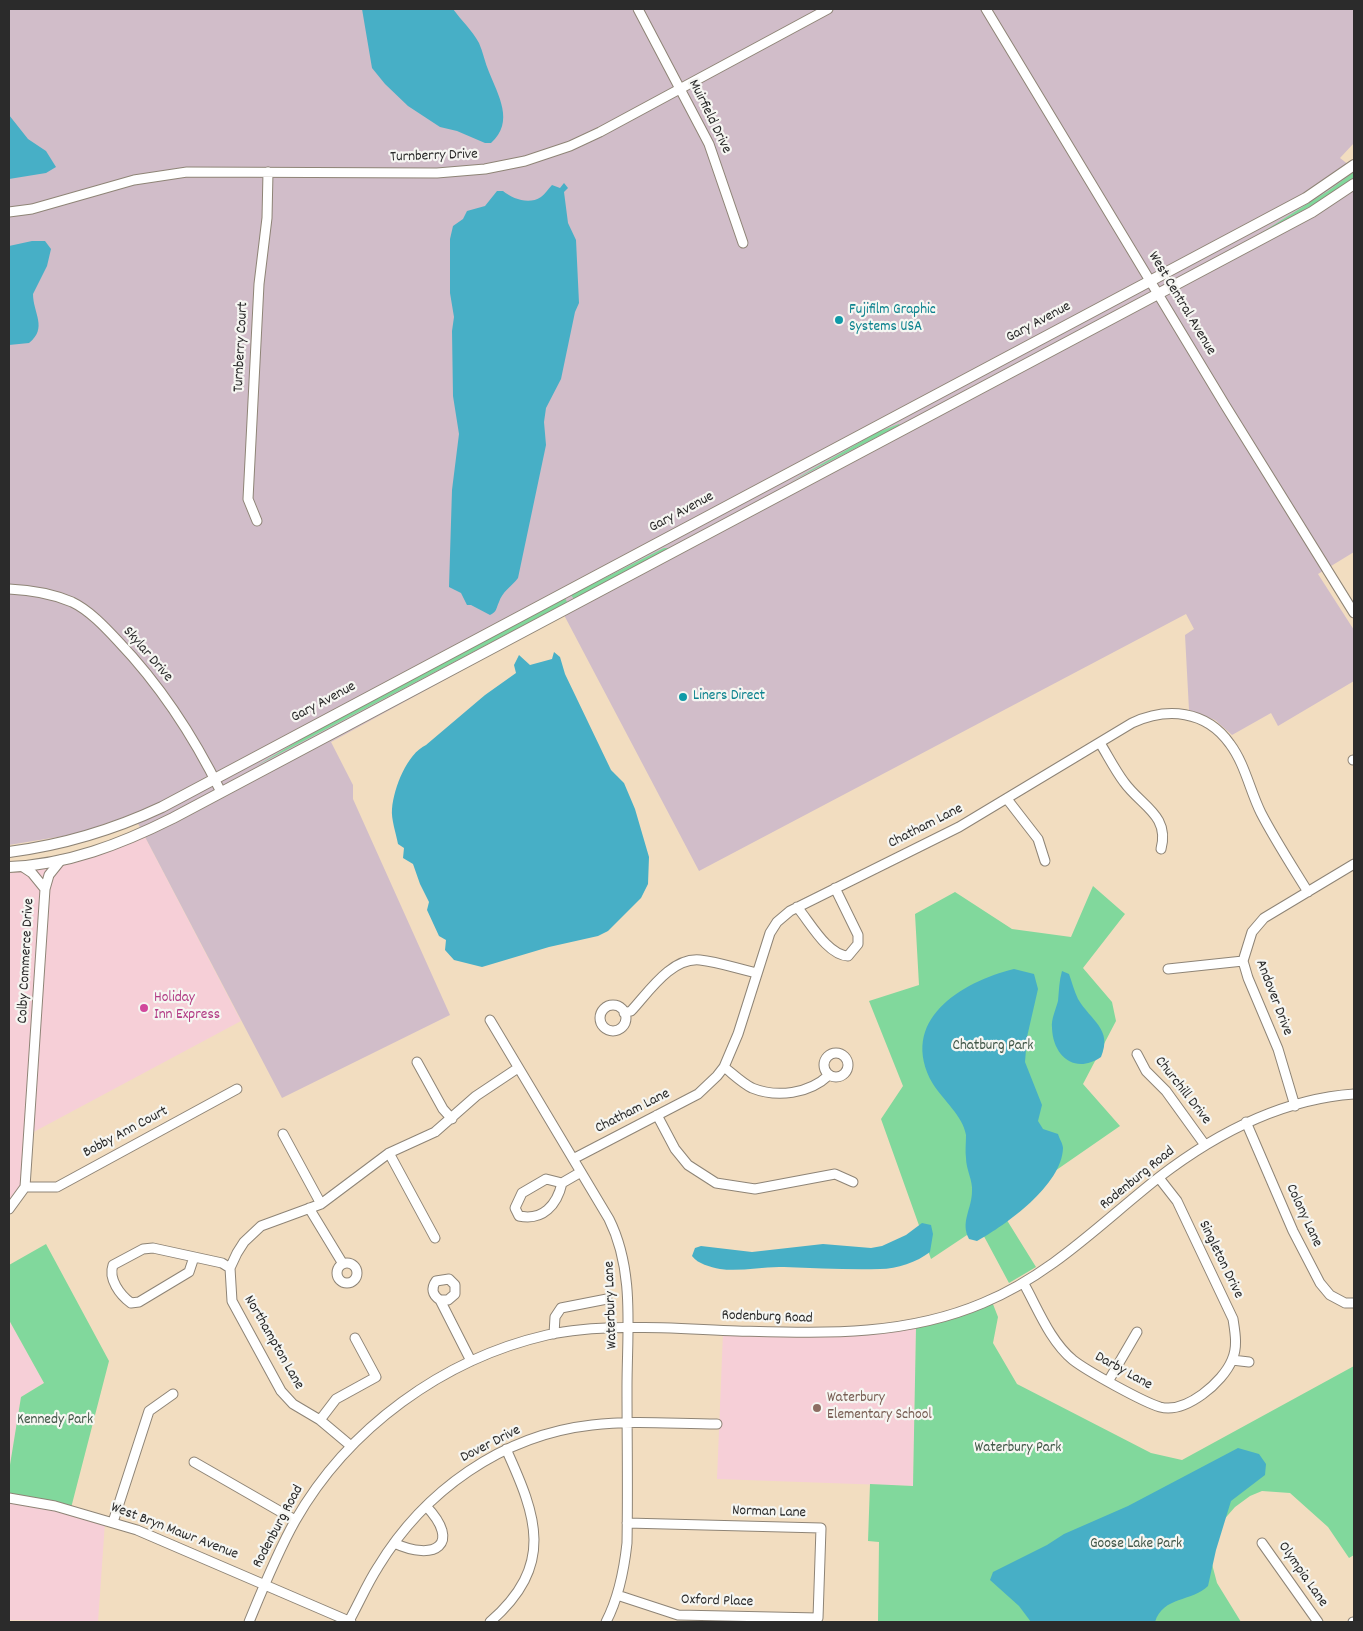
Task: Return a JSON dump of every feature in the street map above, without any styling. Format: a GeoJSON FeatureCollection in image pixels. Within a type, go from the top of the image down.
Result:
{"type":"FeatureCollection","features":[{"type":"Feature","properties":{"kind":"main road","name":"Gary Avenue"},"geometry":{"type":"LineString","coordinates":[[9,852],[67,841],[117,827],[162,807],[1306,198],[1354,165]]}},
{"type":"Feature","properties":{"kind":"main road","name":"Gary Avenue"},"geometry":{"type":"LineString","coordinates":[[9,867],[23,867],[61,860],[139,835],[1159,294],[1312,212],[1354,184]]}},
{"type":"Feature","properties":{"kind":"street","name":"Muirfield Drive"},"geometry":{"type":"LineString","coordinates":[[638,9],[709,144],[743,243]]}},
{"type":"Feature","properties":{"kind":"street","name":"Turnberry Drive"},"geometry":{"type":"LineString","coordinates":[[9,212],[32,209],[120,183],[158,175],[201,172],[450,173],[485,169],[525,161],[570,146],[681,89],[828,9]]}},
{"type":"Feature","properties":{"kind":"street","name":"West Central Avenue"},"geometry":{"type":"LineString","coordinates":[[986,9],[1354,613]]}},
{"type":"Feature","properties":{"kind":"street","name":"Turnberry Court"},"geometry":{"type":"LineString","coordinates":[[257,521],[248,499],[259,284],[267,218],[268,172]]}},
{"type":"Feature","properties":{"kind":"street","name":"Skylar Drive"},"geometry":{"type":"LineString","coordinates":[[9,589],[40,590],[73,603],[103,625],[158,687],[187,730],[221,792]]}},
{"type":"Feature","properties":{"kind":"street","name":"Chatham Lane"},"geometry":{"type":"LineString","coordinates":[[573,1159],[698,1094],[724,1067],[738,1034],[770,932],[783,916],[797,907],[947,833],[1008,799],[1132,723],[1158,713],[1173,712],[1198,717],[1210,725],[1230,744],[1262,814],[1308,892]]}},
{"type":"Feature","properties":{"kind":"street"},"geometry":{"type":"LineString","coordinates":[[1100,743],[1125,784],[1158,820],[1164,835],[1160,849]]}},
{"type":"Feature","properties":{"kind":"street"},"geometry":{"type":"LineString","coordinates":[[1008,799],[1038,839],[1045,860]]}},
{"type":"Feature","properties":{"kind":"street","name":"Colby Commerce Drive"},"geometry":{"type":"LineString","coordinates":[[25,1187],[45,889],[49,875],[61,860]]}},
{"type":"Feature","properties":{"kind":"street","name":"Andover Drive"},"geometry":{"type":"LineString","coordinates":[[1294,1106],[1278,1049],[1248,978],[1243,961],[1252,932],[1258,924],[1354,864]]}},
{"type":"Feature","properties":{"kind":"street","name":"Colby Commerce Drive"},"geometry":{"type":"LineString","coordinates":[[23,867],[32,873],[45,889]]}},
{"type":"Feature","properties":{"kind":"street"},"geometry":{"type":"LineString","coordinates":[[797,907],[832,950],[841,955],[848,956],[858,944],[858,935],[835,888]]}},
{"type":"Feature","properties":{"kind":"street"},"geometry":{"type":"LineString","coordinates":[[624,1013],[631,1011],[665,974],[684,963],[698,960],[756,973]]}},
{"type":"Feature","properties":{"kind":"street"},"geometry":{"type":"LineString","coordinates":[[1168,969],[1243,961]]}},
{"type":"Feature","properties":{"kind":"street","name":"Waterbury Lane"},"geometry":{"type":"LineString","coordinates":[[490,1020],[609,1219],[621,1245],[627,1271],[627,1523],[624,1568],[618,1595],[606,1622]]}},
{"type":"Feature","properties":{"kind":"street","name":"Churchill Drive"},"geometry":{"type":"LineString","coordinates":[[1137,1054],[1146,1071],[1166,1091],[1205,1144]]}},
{"type":"Feature","properties":{"kind":"street"},"geometry":{"type":"LineString","coordinates":[[417,1062],[443,1110],[452,1119]]}},
{"type":"Feature","properties":{"kind":"street"},"geometry":{"type":"LineString","coordinates":[[724,1067],[752,1087],[783,1094],[821,1082],[829,1075]]}},
{"type":"Feature","properties":{"kind":"street"},"geometry":{"type":"LineString","coordinates":[[194,1257],[189,1272],[139,1302],[131,1303],[123,1297],[112,1278],[113,1265],[143,1249],[153,1248],[172,1250],[222,1263],[230,1268],[244,1242],[261,1226],[321,1204],[389,1153],[422,1140],[452,1119],[476,1096],[518,1068]]}},
{"type":"Feature","properties":{"kind":"street","name":"Bobby Ann Court"},"geometry":{"type":"LineString","coordinates":[[25,1187],[57,1187],[238,1089]]}},
{"type":"Feature","properties":{"kind":"street","name":"Rodenburg Road"},"geometry":{"type":"LineString","coordinates":[[249,1622],[296,1520],[317,1486],[351,1446],[402,1402],[430,1383],[471,1361],[554,1334],[627,1328],[820,1333],[873,1331],[909,1326],[944,1317],[983,1303],[1024,1284],[1072,1250],[1159,1178],[1205,1144],[1246,1122],[1294,1106],[1336,1095],[1354,1094]]}},
{"type":"Feature","properties":{"kind":"street"},"geometry":{"type":"LineString","coordinates":[[657,1115],[675,1149],[688,1165],[716,1183],[755,1189],[835,1174],[853,1182]]}},
{"type":"Feature","properties":{"kind":"street","name":"Colony Lane"},"geometry":{"type":"LineString","coordinates":[[1246,1122],[1293,1231],[1320,1283],[1330,1295],[1345,1303],[1354,1303]]}},
{"type":"Feature","properties":{"kind":"street"},"geometry":{"type":"LineString","coordinates":[[283,1134],[321,1204]]}},
{"type":"Feature","properties":{"kind":"street"},"geometry":{"type":"LineString","coordinates":[[389,1153],[435,1238]]}},
{"type":"Feature","properties":{"kind":"street"},"geometry":{"type":"LineString","coordinates":[[562,1184],[546,1179],[522,1193],[515,1208],[519,1216],[527,1218],[541,1216],[554,1204],[562,1184],[581,1172]]}},
{"type":"Feature","properties":{"kind":"street","name":"Singleton Drive"},"geometry":{"type":"LineString","coordinates":[[1159,1178],[1177,1201],[1231,1314],[1235,1332],[1232,1360]]}},
{"type":"Feature","properties":{"kind":"street"},"geometry":{"type":"LineString","coordinates":[[9,1208],[25,1187]]}},
{"type":"Feature","properties":{"kind":"street"},"geometry":{"type":"LineString","coordinates":[[309,1208],[343,1264]]}},
{"type":"Feature","properties":{"kind":"street","name":"Northampton Lane"},"geometry":{"type":"LineString","coordinates":[[230,1268],[232,1302],[281,1391],[293,1404],[320,1420],[351,1446]]}},
{"type":"Feature","properties":{"kind":"street","name":"Darby Lane"},"geometry":{"type":"LineString","coordinates":[[1024,1284],[1062,1348],[1073,1360],[1161,1407],[1176,1406],[1212,1388],[1232,1360]]}},
{"type":"Feature","properties":{"kind":"street"},"geometry":{"type":"LineString","coordinates":[[554,1334],[555,1317],[561,1308],[608,1299]]}},
{"type":"Feature","properties":{"kind":"street"},"geometry":{"type":"LineString","coordinates":[[440,1300],[471,1361]]}},
{"type":"Feature","properties":{"kind":"street"},"geometry":{"type":"LineString","coordinates":[[1109,1380],[1137,1332]]}},
{"type":"Feature","properties":{"kind":"street"},"geometry":{"type":"LineString","coordinates":[[320,1420],[336,1399],[376,1377],[355,1338]]}},
{"type":"Feature","properties":{"kind":"street"},"geometry":{"type":"LineString","coordinates":[[1232,1360],[1249,1362]]}},
{"type":"Feature","properties":{"kind":"street"},"geometry":{"type":"LineString","coordinates":[[113,1522],[149,1411],[173,1394]]}},
{"type":"Feature","properties":{"kind":"street","name":"Dover Drive"},"geometry":{"type":"LineString","coordinates":[[350,1622],[377,1568],[394,1542],[435,1495],[466,1472],[506,1449],[562,1431],[627,1422],[717,1424]]}},
{"type":"Feature","properties":{"kind":"street"},"geometry":{"type":"LineString","coordinates":[[490,1622],[517,1593],[530,1567],[534,1548],[533,1520],[528,1498],[506,1449]]}},
{"type":"Feature","properties":{"kind":"street"},"geometry":{"type":"LineString","coordinates":[[194,1462],[296,1520]]}},
{"type":"Feature","properties":{"kind":"street","name":"West Bryn Mawr Avenue"},"geometry":{"type":"LineString","coordinates":[[9,1498],[55,1506],[113,1522],[265,1584],[350,1622]]}},
{"type":"Feature","properties":{"kind":"street"},"geometry":{"type":"LineString","coordinates":[[394,1542],[410,1550],[422,1551],[432,1550],[441,1543],[444,1535],[442,1526],[426,1506]]}},
{"type":"Feature","properties":{"kind":"street","name":"Norman Lane"},"geometry":{"type":"LineString","coordinates":[[627,1523],[821,1528],[818,1618]]}},
{"type":"Feature","properties":{"kind":"street","name":"Olympia Lane"},"geometry":{"type":"LineString","coordinates":[[1262,1544],[1318,1622]]}},
{"type":"Feature","properties":{"kind":"street","name":"Oxford Place"},"geometry":{"type":"LineString","coordinates":[[618,1595],[678,1615],[818,1618]]}},
{"type":"Feature","properties":{"kind":"shaded area"},"geometry":{"type":"Polygon","coordinates":[[[9,9],[1354,9],[1354,143],[1340,158],[1354,169],[1354,552],[1318,574],[1354,630],[1354,681],[1278,726],[1271,713],[1232,735],[1215,720],[1189,710],[1185,635],[1194,629],[1186,614],[699,871],[564,615],[331,742],[353,785],[353,799],[450,1015],[282,1098],[133,814],[76,834],[9,845],[9,9]]]}},
{"type":"Feature","properties":{"kind":"shaded area"},"geometry":{"type":"Polygon","coordinates":[[[145,837],[241,1021],[28,1135],[23,1186],[9,1206],[9,873],[41,869],[94,856],[145,837]]]}},
{"type":"Feature","properties":{"kind":"shaded area"},"geometry":{"type":"Polygon","coordinates":[[[9,1320],[44,1383],[21,1397],[9,1471],[9,1320]]]}},
{"type":"Feature","properties":{"kind":"shaded area","name":"Waterbury Elementary School"},"geometry":{"type":"Polygon","coordinates":[[[916,1327],[913,1486],[717,1479],[723,1333],[846,1336],[888,1333],[916,1327]]]}},
{"type":"Feature","properties":{"kind":"shaded area"},"geometry":{"type":"Polygon","coordinates":[[[9,1501],[52,1507],[105,1522],[98,1622],[9,1620],[9,1501]]]}},
{"type":"Feature","properties":{"kind":"green space"},"geometry":{"type":"Polygon","coordinates":[[[1354,172],[1354,177],[1325,198],[1253,238],[1328,191],[1354,172]]]}},
{"type":"Feature","properties":{"kind":"green space"},"geometry":{"type":"Polygon","coordinates":[[[900,425],[790,482],[878,432],[900,425]]]}},
{"type":"Feature","properties":{"kind":"green space"},"geometry":{"type":"Polygon","coordinates":[[[664,548],[669,548],[574,599],[571,595],[664,548]]]}},
{"type":"Feature","properties":{"kind":"green space"},"geometry":{"type":"Polygon","coordinates":[[[565,598],[567,602],[562,605],[256,766],[310,734],[565,598]]]}},
{"type":"Feature","properties":{"kind":"green space","name":"Chatburg Park"},"geometry":{"type":"Polygon","coordinates":[[[1093,886],[1125,914],[1083,968],[1112,1002],[1116,1021],[1083,1084],[1120,1126],[1000,1209],[1036,1267],[1009,1283],[979,1227],[931,1259],[881,1119],[903,1086],[869,1001],[919,985],[915,914],[955,892],[1012,929],[1071,937],[1093,886]]]}},
{"type":"Feature","properties":{"kind":"green space","name":"Kennedy Park"},"geometry":{"type":"Polygon","coordinates":[[[46,1244],[109,1361],[71,1508],[9,1495],[9,1471],[21,1397],[44,1383],[9,1320],[9,1265],[46,1244]]]}},
{"type":"Feature","properties":{"kind":"green space","name":"Goose Lake Park"},"geometry":{"type":"Polygon","coordinates":[[[991,1299],[998,1317],[993,1343],[1017,1384],[1151,1453],[1182,1460],[1354,1366],[1354,1555],[1349,1558],[1328,1527],[1290,1493],[1262,1491],[1250,1496],[1235,1507],[1214,1531],[1212,1564],[1217,1583],[1241,1622],[878,1622],[879,1542],[868,1541],[870,1484],[913,1486],[916,1327],[991,1299]]]}},
{"type":"Feature","properties":{"kind":"water"},"geometry":{"type":"Polygon","coordinates":[[[362,9],[453,9],[479,43],[500,99],[503,117],[502,126],[498,135],[491,143],[485,143],[457,131],[440,127],[408,106],[385,84],[372,68],[362,9]]]}},
{"type":"Feature","properties":{"kind":"water"},"geometry":{"type":"Polygon","coordinates":[[[9,115],[28,139],[46,151],[56,167],[46,173],[9,179],[9,115]]]}},
{"type":"Feature","properties":{"kind":"water"},"geometry":{"type":"Polygon","coordinates":[[[564,183],[568,188],[564,192],[568,223],[576,240],[579,303],[575,312],[561,379],[546,408],[544,422],[546,445],[518,578],[502,595],[495,611],[490,615],[471,605],[467,605],[461,593],[449,587],[452,490],[459,434],[453,396],[452,331],[454,317],[450,293],[450,239],[453,226],[463,219],[467,211],[485,206],[497,191],[503,191],[521,200],[531,201],[541,197],[552,185],[560,188],[564,183]]]}},
{"type":"Feature","properties":{"kind":"water"},"geometry":{"type":"Polygon","coordinates":[[[32,241],[45,241],[51,249],[47,266],[33,294],[39,326],[38,332],[29,343],[9,345],[9,246],[32,241]]]}},
{"type":"Feature","properties":{"kind":"water"},"geometry":{"type":"Polygon","coordinates":[[[554,652],[560,657],[565,674],[611,770],[624,783],[635,809],[649,857],[648,884],[641,898],[608,931],[598,936],[549,947],[482,967],[454,960],[445,950],[446,940],[439,936],[427,910],[429,902],[413,864],[403,858],[404,848],[398,844],[392,813],[395,791],[407,763],[419,749],[485,695],[516,673],[514,665],[519,655],[530,665],[552,659],[554,652]]]}},
{"type":"Feature","properties":{"kind":"water"},"geometry":{"type":"Polygon","coordinates":[[[1014,969],[1034,974],[1038,989],[1027,1037],[1025,1062],[1042,1105],[1038,1121],[1043,1129],[1058,1134],[1063,1148],[1060,1162],[1053,1176],[1043,1189],[1017,1214],[977,1241],[969,1239],[966,1227],[972,1198],[972,1187],[966,1162],[966,1135],[961,1121],[933,1084],[924,1062],[923,1041],[929,1023],[940,1008],[956,994],[994,975],[1014,969]]]}},
{"type":"Feature","properties":{"kind":"water"},"geometry":{"type":"Polygon","coordinates":[[[1062,971],[1069,974],[1078,999],[1102,1032],[1104,1047],[1101,1057],[1091,1062],[1083,1064],[1067,1060],[1056,1047],[1053,1038],[1052,1021],[1058,1001],[1062,971]]]}},
{"type":"Feature","properties":{"kind":"water"},"geometry":{"type":"Polygon","coordinates":[[[922,1223],[931,1225],[933,1234],[930,1252],[913,1262],[893,1268],[776,1267],[728,1270],[704,1265],[692,1256],[695,1248],[701,1246],[752,1252],[823,1244],[871,1248],[882,1246],[906,1235],[922,1223]]]}},
{"type":"Feature","properties":{"kind":"water"},"geometry":{"type":"Polygon","coordinates":[[[1238,1448],[1259,1454],[1266,1464],[1265,1475],[1231,1501],[1216,1550],[1208,1586],[1194,1595],[1171,1603],[1164,1608],[1155,1622],[1031,1622],[1019,1606],[990,1580],[993,1572],[1047,1545],[1064,1534],[1128,1506],[1238,1448]]]}},
{"type":"Feature","properties":{"kind":"place","name":"Fujifilm Graphic Systems USA"},"geometry":{"type":"Point","coordinates":[839,320]}},
{"type":"Feature","properties":{"kind":"place","name":"Liners Direct"},"geometry":{"type":"Point","coordinates":[683,697]}},
{"type":"Feature","properties":{"kind":"place","name":"Holiday Inn Express"},"geometry":{"type":"Point","coordinates":[144,1008]}},
{"type":"Feature","properties":{"kind":"place","name":"Waterbury Elementary School"},"geometry":{"type":"Point","coordinates":[817,1408]}},
{"type":"Feature","properties":{"kind":"park label","name":"Waterbury Park"},"geometry":{"type":"Point","coordinates":[1018,1449]}}]}
